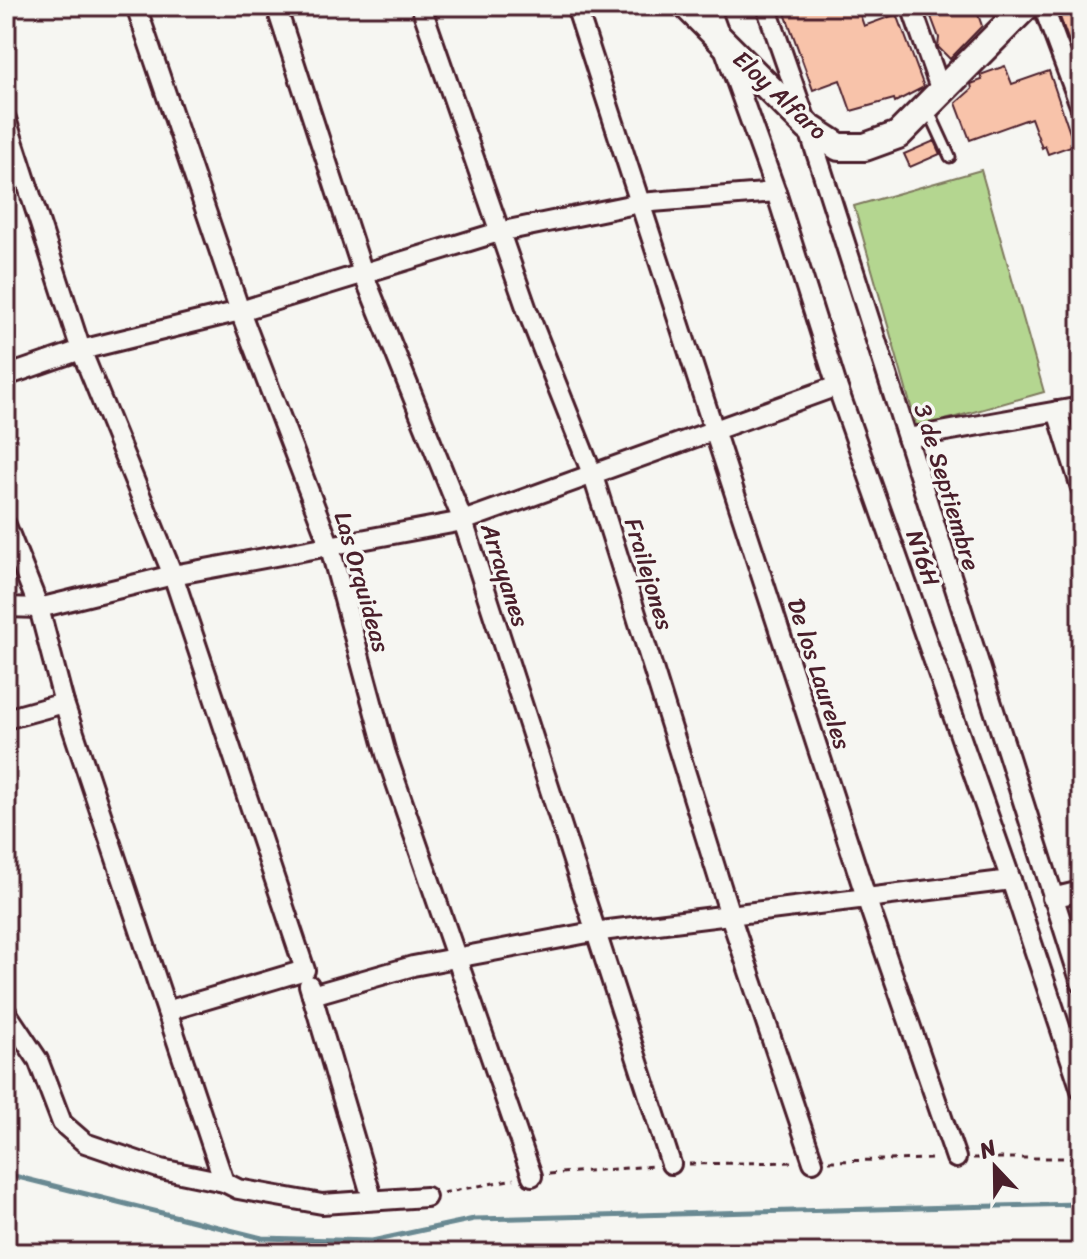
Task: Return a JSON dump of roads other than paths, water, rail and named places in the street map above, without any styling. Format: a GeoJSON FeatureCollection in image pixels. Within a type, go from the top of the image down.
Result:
{"type":"FeatureCollection","features":[{"type":"Feature","properties":{"kind":"street","name":"Las Orquideas"},"geometry":{"type":"LineString","coordinates":[[136,6],[240,311],[329,544],[386,754],[532,1176]]}},
{"type":"Feature","properties":{"kind":"street","name":"Arrayanes"},"geometry":{"type":"LineString","coordinates":[[276,6],[363,273],[463,521],[593,932],[671,1164]]}},
{"type":"Feature","properties":{"kind":"street","name":"Frailejones"},"geometry":{"type":"LineString","coordinates":[[421,6],[499,232],[593,476],[730,915],[813,1162]]}},
{"type":"Feature","properties":{"kind":"street","name":"De los Laureles"},"geometry":{"type":"LineString","coordinates":[[576,6],[867,900],[956,1158]]}},
{"type":"Feature","properties":{"kind":"street","name":"Eloy Alfaro"},"geometry":{"type":"LineString","coordinates":[[687,6],[808,127],[839,147],[865,147],[898,135],[1026,6]]}},
{"type":"Feature","properties":{"kind":"street","name":"N16H"},"geometry":{"type":"LineString","coordinates":[[709,6],[776,192],[837,386],[1011,880],[1081,1090]]}},
{"type":"Feature","properties":{"kind":"street","name":"3 de Septiembre"},"geometry":{"type":"LineString","coordinates":[[766,6],[808,127],[1081,983]]}},
{"type":"Feature","properties":{"kind":"street"},"geometry":{"type":"LineString","coordinates":[[911,6],[934,98]]}},
{"type":"Feature","properties":{"kind":"street"},"geometry":{"type":"LineString","coordinates":[[1043,6],[1081,108]]}},
{"type":"Feature","properties":{"kind":"street"},"geometry":{"type":"LineString","coordinates":[[6,119],[81,350],[173,575],[305,970],[372,1198]]}},
{"type":"Feature","properties":{"kind":"street"},"geometry":{"type":"LineString","coordinates":[[6,376],[81,350],[240,311],[499,232],[640,203],[776,192]]}},
{"type":"Feature","properties":{"kind":"street"},"geometry":{"type":"LineString","coordinates":[[6,607],[39,608],[173,575],[463,521],[837,386]]}},
{"type":"Feature","properties":{"kind":"street"},"geometry":{"type":"LineString","coordinates":[[907,438],[1081,407]]}},
{"type":"Feature","properties":{"kind":"street"},"geometry":{"type":"LineString","coordinates":[[1057,411],[1081,488]]}},
{"type":"Feature","properties":{"kind":"street"},"geometry":{"type":"LineString","coordinates":[[6,525],[39,608],[64,703],[224,1182]]}},
{"type":"Feature","properties":{"kind":"street"},"geometry":{"type":"LineString","coordinates":[[6,719],[64,703]]}},
{"type":"Feature","properties":{"kind":"street"},"geometry":{"type":"LineString","coordinates":[[312,995],[356,979],[593,932],[1011,880]]}},
{"type":"Feature","properties":{"kind":"street"},"geometry":{"type":"LineString","coordinates":[[1052,898],[1081,891]]}},
{"type":"Feature","properties":{"kind":"street"},"geometry":{"type":"LineString","coordinates":[[167,1011],[305,970]]}},
{"type":"Feature","properties":{"kind":"street"},"geometry":{"type":"LineString","coordinates":[[6,1012],[38,1060],[62,1123],[75,1138],[161,1169],[224,1182],[255,1193],[322,1204],[372,1198],[410,1200],[426,1197]]}},
{"type":"Feature","properties":{"kind":"lane"},"geometry":{"type":"LineString","coordinates":[[934,98],[950,157]]}},
{"type":"Feature","properties":{"kind":"waterway"},"geometry":{"type":"LineString","coordinates":[[6,1174],[262,1238],[372,1241],[474,1219],[1078,1204]]}}]}
